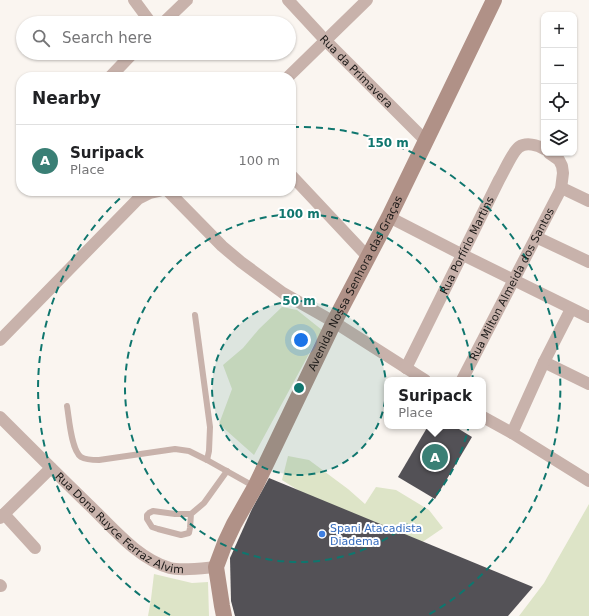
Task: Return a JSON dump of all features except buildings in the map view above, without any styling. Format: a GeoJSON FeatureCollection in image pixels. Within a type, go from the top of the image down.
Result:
{"type":"FeatureCollection","features":[{"type":"Feature","properties":{"kind":"main road","name":"Avenida Nossa Senhora das Graças"},"geometry":{"type":"LineString","coordinates":[[216,567],[234,524],[255,487],[334,322],[389,217],[494,0]]}},
{"type":"Feature","properties":{"kind":"main road"},"geometry":{"type":"LineString","coordinates":[[216,567],[224,616]]}},
{"type":"Feature","properties":{"kind":"street"},"geometry":{"type":"LineString","coordinates":[[134,0],[146,16]]}},
{"type":"Feature","properties":{"kind":"street"},"geometry":{"type":"LineString","coordinates":[[171,16],[188,0]]}},
{"type":"Feature","properties":{"kind":"street","name":"Rua da Primavera"},"geometry":{"type":"LineString","coordinates":[[288,0],[325,40],[426,141]]}},
{"type":"Feature","properties":{"kind":"street"},"geometry":{"type":"LineString","coordinates":[[293,72],[367,0]]}},
{"type":"Feature","properties":{"kind":"street"},"geometry":{"type":"LineString","coordinates":[[115,72],[126,60]]}},
{"type":"Feature","properties":{"kind":"street","name":"Rua Porfírio Martins"},"geometry":{"type":"LineString","coordinates":[[406,368],[463,256],[499,180],[514,153],[520,147],[526,145],[541,148]]}},
{"type":"Feature","properties":{"kind":"street"},"geometry":{"type":"LineString","coordinates":[[554,156],[559,160],[562,166],[563,173],[561,189],[589,201]]}},
{"type":"Feature","properties":{"kind":"street"},"geometry":{"type":"LineString","coordinates":[[296,180],[368,256]]}},
{"type":"Feature","properties":{"kind":"street","name":"Rua Milton Almeida dos Santos"},"geometry":{"type":"LineString","coordinates":[[464,377],[561,189]]}},
{"type":"Feature","properties":{"kind":"street"},"geometry":{"type":"LineString","coordinates":[[0,340],[138,199],[144,196]]}},
{"type":"Feature","properties":{"kind":"street"},"geometry":{"type":"LineString","coordinates":[[173,196],[222,246],[283,293],[334,322],[420,377]]}},
{"type":"Feature","properties":{"kind":"street"},"geometry":{"type":"LineString","coordinates":[[389,217],[463,256],[589,318]]}},
{"type":"Feature","properties":{"kind":"street"},"geometry":{"type":"LineString","coordinates":[[536,236],[589,262]]}},
{"type":"Feature","properties":{"kind":"street"},"geometry":{"type":"LineString","coordinates":[[512,433],[544,362],[571,309]]}},
{"type":"Feature","properties":{"kind":"street"},"geometry":{"type":"LineString","coordinates":[[544,362],[589,384]]}},
{"type":"Feature","properties":{"kind":"street","name":"Rua Dona Ruyce Ferraz Alvim"},"geometry":{"type":"LineString","coordinates":[[0,417],[132,547],[151,560],[172,568],[193,569],[216,567]]}},
{"type":"Feature","properties":{"kind":"street"},"geometry":{"type":"LineString","coordinates":[[486,419],[589,481]]}},
{"type":"Feature","properties":{"kind":"street"},"geometry":{"type":"LineString","coordinates":[[35,548],[2,516],[51,468]]}},
{"type":"Feature","properties":{"kind":"lane"},"geometry":{"type":"LineString","coordinates":[[195,315],[210,427],[207,460]]}},
{"type":"Feature","properties":{"kind":"lane"},"geometry":{"type":"LineString","coordinates":[[67,406],[74,446],[80,457],[88,460],[99,460],[175,449],[190,451],[255,487]]}},
{"type":"Feature","properties":{"kind":"lane"},"geometry":{"type":"LineString","coordinates":[[191,514],[189,533],[181,535],[158,530],[152,527],[147,519],[147,515],[153,512],[191,514],[204,503],[226,471]]}},
{"type":"Feature","properties":{"kind":"green space"},"geometry":{"type":"Polygon","coordinates":[[[282,307],[297,310],[322,330],[254,455],[219,424],[232,389],[223,365],[243,348],[259,329],[282,307]]]}},
{"type":"Feature","properties":{"kind":"green space"},"geometry":{"type":"Polygon","coordinates":[[[288,456],[309,460],[348,489],[365,504],[376,487],[396,490],[429,510],[443,528],[402,556],[282,480],[288,456]]]}},
{"type":"Feature","properties":{"kind":"green space"},"geometry":{"type":"Polygon","coordinates":[[[589,504],[589,616],[519,616],[544,583],[589,504]]]}},
{"type":"Feature","properties":{"kind":"green space"},"geometry":{"type":"Polygon","coordinates":[[[154,574],[192,583],[208,582],[209,616],[148,616],[154,574]]]}},
{"type":"Feature","properties":{"kind":"place","name":"Suripack"},"geometry":{"type":"Point","coordinates":[435,457]}},
{"type":"Feature","properties":{"kind":"place","name":"Spani Atacadista Diadema"},"geometry":{"type":"Point","coordinates":[322,534]}}]}
